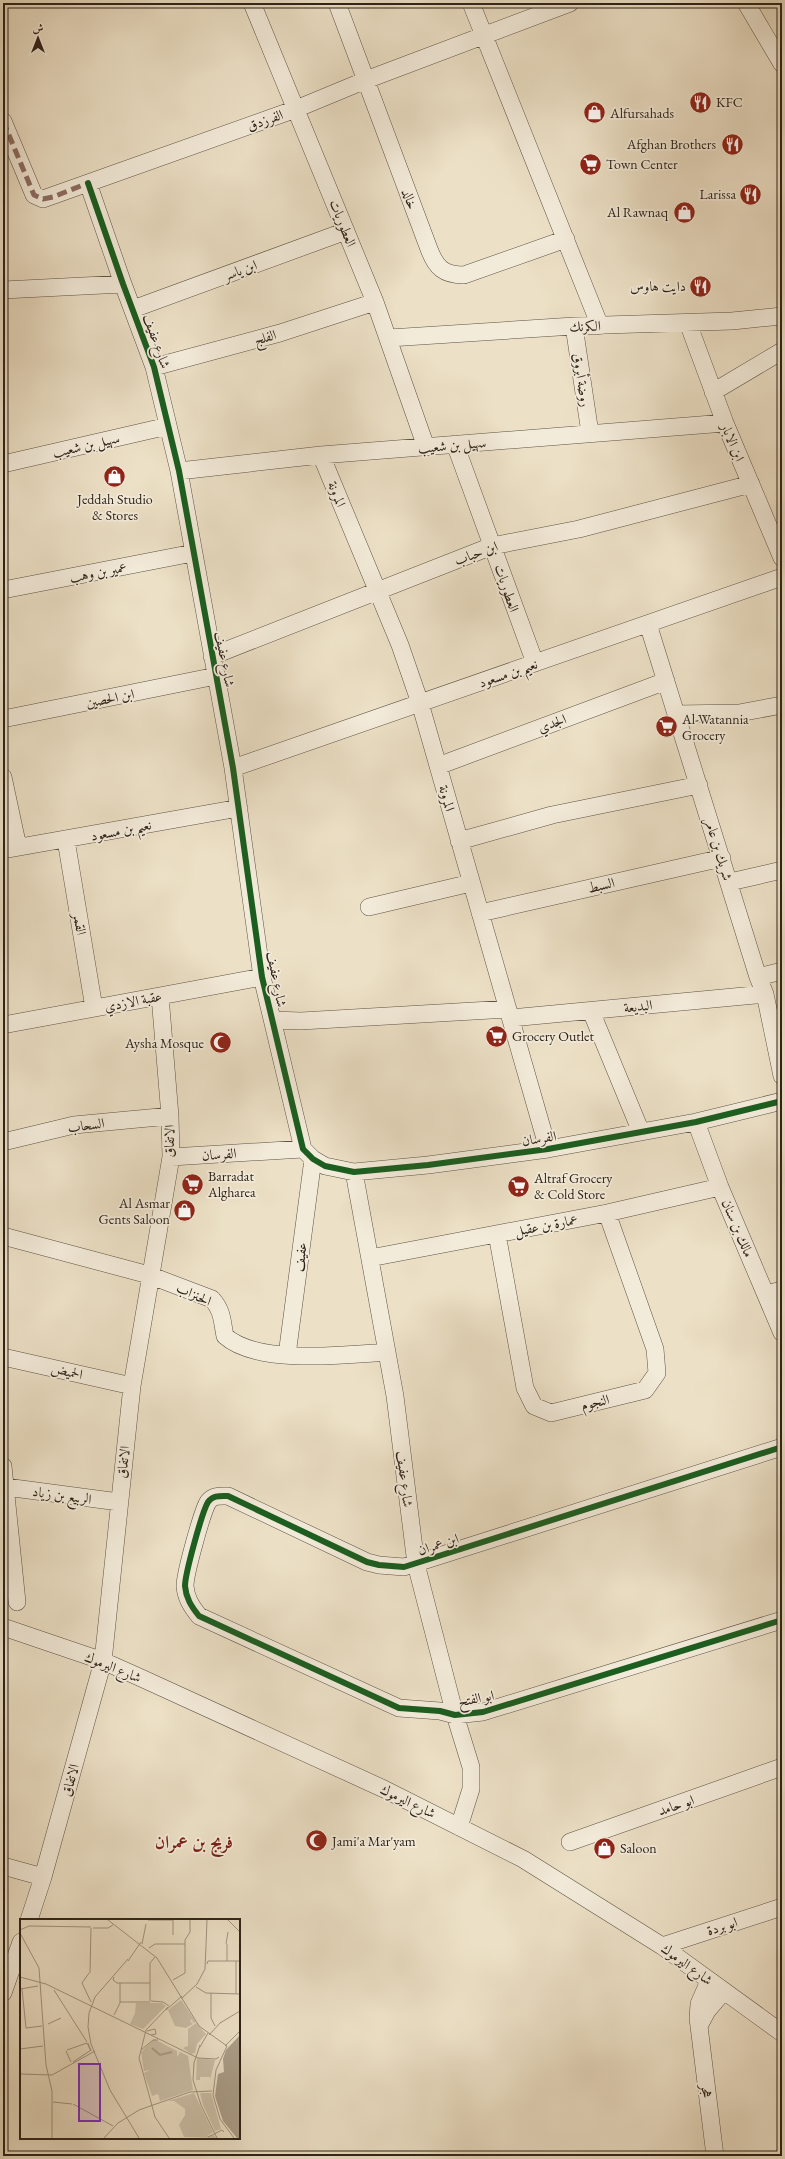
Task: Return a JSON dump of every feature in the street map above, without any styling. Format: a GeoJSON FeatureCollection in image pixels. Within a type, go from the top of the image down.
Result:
{"type":"FeatureCollection","features":[{"type":"Feature","properties":{"kind":"street","name":"العطوريات"},"geometry":{"type":"LineString","coordinates":[[252,3],[375,302],[389,338],[426,447]]}},
{"type":"Feature","properties":{"kind":"street","name":"خالد"},"geometry":{"type":"LineString","coordinates":[[337,3],[429,249],[438,267],[452,275],[464,275],[566,239]]}},
{"type":"Feature","properties":{"kind":"street"},"geometry":{"type":"LineString","coordinates":[[471,3],[600,326]]}},
{"type":"Feature","properties":{"kind":"street","name":"الفرزدق"},"geometry":{"type":"LineString","coordinates":[[3,121],[34,195],[43,200],[296,109],[366,80],[570,3]]}},
{"type":"Feature","properties":{"kind":"street"},"geometry":{"type":"LineString","coordinates":[[746,3],[782,64]]}},
{"type":"Feature","properties":{"kind":"street","name":"شارع عفيف"},"geometry":{"type":"LineString","coordinates":[[88,183],[154,367],[179,471],[233,768],[262,977],[308,1154]]}},
{"type":"Feature","properties":{"kind":"street","name":"ابن ياسر"},"geometry":{"type":"LineString","coordinates":[[133,309],[346,231]]}},
{"type":"Feature","properties":{"kind":"street"},"geometry":{"type":"LineString","coordinates":[[3,290],[123,284]]}},
{"type":"Feature","properties":{"kind":"street","name":"الفلج"},"geometry":{"type":"LineString","coordinates":[[154,367],[280,333],[375,302]]}},
{"type":"Feature","properties":{"kind":"street","name":"الكرنك"},"geometry":{"type":"LineString","coordinates":[[389,338],[574,326],[688,323],[782,316]]}},
{"type":"Feature","properties":{"kind":"street","name":"ابن الابار"},"geometry":{"type":"LineString","coordinates":[[688,323],[725,423],[782,558]]}},
{"type":"Feature","properties":{"kind":"street","name":"روضة أبروق"},"geometry":{"type":"LineString","coordinates":[[574,326],[590,433]]}},
{"type":"Feature","properties":{"kind":"street"},"geometry":{"type":"LineString","coordinates":[[713,392],[782,351]]}},
{"type":"Feature","properties":{"kind":"street","name":"سهيل بن شعيب"},"geometry":{"type":"LineString","coordinates":[[179,471],[321,455],[725,423]]}},
{"type":"Feature","properties":{"kind":"street","name":"سهيل بن شعيب"},"geometry":{"type":"LineString","coordinates":[[3,464],[168,426]]}},
{"type":"Feature","properties":{"kind":"street","name":"العطوريات"},"geometry":{"type":"LineString","coordinates":[[456,444],[535,663]]}},
{"type":"Feature","properties":{"kind":"street","name":"المرونة"},"geometry":{"type":"LineString","coordinates":[[321,455],[400,644],[420,703],[548,1150]]}},
{"type":"Feature","properties":{"kind":"street","name":"ابن حباب"},"geometry":{"type":"LineString","coordinates":[[212,656],[492,546],[579,529],[751,484]]}},
{"type":"Feature","properties":{"kind":"street","name":"عمير بن وهب"},"geometry":{"type":"LineString","coordinates":[[3,590],[193,553]]}},
{"type":"Feature","properties":{"kind":"street","name":"نعيم بن مسعود"},"geometry":{"type":"LineString","coordinates":[[233,768],[782,577]]}},
{"type":"Feature","properties":{"kind":"street","name":"شريك بن عامر"},"geometry":{"type":"LineString","coordinates":[[648,624],[700,785],[758,977],[765,994],[782,1076]]}},
{"type":"Feature","properties":{"kind":"street","name":"ابن الحصين"},"geometry":{"type":"LineString","coordinates":[[3,719],[216,676]]}},
{"type":"Feature","properties":{"kind":"street","name":"الجدي"},"geometry":{"type":"LineString","coordinates":[[438,766],[666,681]]}},
{"type":"Feature","properties":{"kind":"street"},"geometry":{"type":"LineString","coordinates":[[676,714],[739,713],[782,705]]}},
{"type":"Feature","properties":{"kind":"street"},"geometry":{"type":"LineString","coordinates":[[3,777],[10,848]]}},
{"type":"Feature","properties":{"kind":"street"},"geometry":{"type":"LineString","coordinates":[[460,841],[552,815],[700,785]]}},
{"type":"Feature","properties":{"kind":"street","name":"نعيم بن مسعود"},"geometry":{"type":"LineString","coordinates":[[10,848],[66,840],[239,808]]}},
{"type":"Feature","properties":{"kind":"street","name":"القمر"},"geometry":{"type":"LineString","coordinates":[[66,840],[94,1008]]}},
{"type":"Feature","properties":{"kind":"street","name":"السبط"},"geometry":{"type":"LineString","coordinates":[[480,913],[722,858]]}},
{"type":"Feature","properties":{"kind":"street"},"geometry":{"type":"LineString","coordinates":[[730,882],[782,870]]}},
{"type":"Feature","properties":{"kind":"street"},"geometry":{"type":"LineString","coordinates":[[369,907],[471,883]]}},
{"type":"Feature","properties":{"kind":"street"},"geometry":{"type":"LineString","coordinates":[[758,977],[782,971]]}},
{"type":"Feature","properties":{"kind":"street","name":"عقبة الازدي"},"geometry":{"type":"LineString","coordinates":[[3,1025],[262,977]]}},
{"type":"Feature","properties":{"kind":"street","name":"البديعة"},"geometry":{"type":"LineString","coordinates":[[273,1020],[301,1021],[591,1010],[765,994]]}},
{"type":"Feature","properties":{"kind":"street","name":"الاتفاق"},"geometry":{"type":"LineString","coordinates":[[28,1919],[43,1877],[103,1661],[132,1386],[149,1276],[171,1157],[170,1116],[160,996]]}},
{"type":"Feature","properties":{"kind":"street"},"geometry":{"type":"LineString","coordinates":[[591,1010],[641,1132]]}},
{"type":"Feature","properties":{"kind":"street","name":"الفرسان"},"geometry":{"type":"LineString","coordinates":[[171,1157],[308,1154],[325,1166],[354,1172],[428,1165],[548,1150],[696,1122],[782,1101]]}},
{"type":"Feature","properties":{"kind":"street","name":"السحاب"},"geometry":{"type":"LineString","coordinates":[[3,1142],[74,1125],[170,1116]]}},
{"type":"Feature","properties":{"kind":"street","name":"مالك بن سنان"},"geometry":{"type":"LineString","coordinates":[[696,1122],[720,1187],[774,1292],[782,1333]]}},
{"type":"Feature","properties":{"kind":"street","name":"عفيف"},"geometry":{"type":"LineString","coordinates":[[287,1355],[308,1154]]}},
{"type":"Feature","properties":{"kind":"street","name":"شارع عفيف"},"geometry":{"type":"LineString","coordinates":[[354,1172],[395,1396],[416,1564],[455,1715],[470,1760],[470,1795],[453,1824]]}},
{"type":"Feature","properties":{"kind":"street","name":"عمارة بن عقيل"},"geometry":{"type":"LineString","coordinates":[[370,1258],[607,1213],[720,1187]]}},
{"type":"Feature","properties":{"kind":"street","name":"النجوم"},"geometry":{"type":"LineString","coordinates":[[497,1234],[525,1388],[534,1406],[551,1413],[645,1390],[657,1374],[655,1349],[607,1213]]}},
{"type":"Feature","properties":{"kind":"street","name":"الحنزاب"},"geometry":{"type":"LineString","coordinates":[[3,1236],[149,1276],[212,1299],[219,1307],[225,1336],[232,1343],[254,1350],[287,1355],[320,1356],[386,1352]]}},
{"type":"Feature","properties":{"kind":"street","name":"الحميض"},"geometry":{"type":"LineString","coordinates":[[3,1357],[132,1386]]}},
{"type":"Feature","properties":{"kind":"street","name":"ابن عمران"},"geometry":{"type":"LineString","coordinates":[[189,1604],[185,1585],[195,1541],[208,1502],[215,1496],[228,1496],[367,1562],[391,1567],[416,1564],[782,1447]]}},
{"type":"Feature","properties":{"kind":"street"},"geometry":{"type":"LineString","coordinates":[[3,1466],[17,1602]]}},
{"type":"Feature","properties":{"kind":"street","name":"الربيع بن زياد"},"geometry":{"type":"LineString","coordinates":[[6,1487],[119,1502]]}},
{"type":"Feature","properties":{"kind":"street","name":"ابو الفتح"},"geometry":{"type":"LineString","coordinates":[[189,1604],[199,1616],[398,1708],[440,1711],[455,1715],[483,1712],[782,1620]]}},
{"type":"Feature","properties":{"kind":"street","name":"شارع اليرموك"},"geometry":{"type":"LineString","coordinates":[[3,1627],[103,1661],[384,1789],[523,1859],[662,1946],[782,2033]]}},
{"type":"Feature","properties":{"kind":"street","name":"ابو حامد"},"geometry":{"type":"LineString","coordinates":[[570,1842],[782,1767]]}},
{"type":"Feature","properties":{"kind":"street"},"geometry":{"type":"LineString","coordinates":[[3,1866],[43,1877]]}},
{"type":"Feature","properties":{"kind":"street","name":"ابو بردة"},"geometry":{"type":"LineString","coordinates":[[662,1946],[782,1907]]}},
{"type":"Feature","properties":{"kind":"street"},"geometry":{"type":"LineString","coordinates":[[3,1993],[20,1945]]}},
{"type":"Feature","properties":{"kind":"street","name":"هجر"},"geometry":{"type":"LineString","coordinates":[[709,1981],[699,2004],[699,2026],[715,2156]]}},
{"type":"Feature","properties":{"kind":"street"},"geometry":{"type":"LineString","coordinates":[[699,2026],[707,2011],[724,1991]]}},
{"type":"Feature","properties":{"kind":"marked path"},"geometry":{"type":"LineString","coordinates":[[3,121],[34,195],[43,199],[53,197],[88,183]]}},
{"type":"Feature","properties":{"kind":"cycle path"},"geometry":{"type":"LineString","coordinates":[[88,183],[154,367],[179,471],[233,768],[262,977],[303,1149],[313,1159],[325,1166],[354,1172],[428,1165],[548,1149],[696,1122],[782,1101]]}},
{"type":"Feature","properties":{"kind":"cycle path"},"geometry":{"type":"LineString","coordinates":[[782,1447],[404,1567],[379,1565],[367,1562],[228,1496],[217,1496],[212,1498],[205,1508],[191,1557],[185,1586],[189,1602],[199,1616],[399,1708],[440,1711],[455,1715],[483,1712],[782,1620]]}},
{"type":"Feature","properties":{"kind":"place","name":"KFC"},"geometry":{"type":"Point","coordinates":[701,102]}},
{"type":"Feature","properties":{"kind":"place","name":"Alfursahads"},"geometry":{"type":"Point","coordinates":[595,113]}},
{"type":"Feature","properties":{"kind":"place","name":"Afghan Brothers"},"geometry":{"type":"Point","coordinates":[732,144]}},
{"type":"Feature","properties":{"kind":"place","name":"Town Center"},"geometry":{"type":"Point","coordinates":[591,164]}},
{"type":"Feature","properties":{"kind":"place","name":"Larissa"},"geometry":{"type":"Point","coordinates":[751,194]}},
{"type":"Feature","properties":{"kind":"place","name":"Al Rawnaq"},"geometry":{"type":"Point","coordinates":[684,212]}},
{"type":"Feature","properties":{"kind":"place","name":"دايت هاوس"},"geometry":{"type":"Point","coordinates":[701,286]}},
{"type":"Feature","properties":{"kind":"place","name":"Jeddah Studio & Stores"},"geometry":{"type":"Point","coordinates":[115,477]}},
{"type":"Feature","properties":{"kind":"place","name":"Al-Watannia Grocery"},"geometry":{"type":"Point","coordinates":[666,727]}},
{"type":"Feature","properties":{"kind":"place","name":"Grocery Outlet"},"geometry":{"type":"Point","coordinates":[496,1036]}},
{"type":"Feature","properties":{"kind":"place","name":"Aysha Mosque"},"geometry":{"type":"Point","coordinates":[220,1043]}},
{"type":"Feature","properties":{"kind":"place","name":"Barradat Algharea"},"geometry":{"type":"Point","coordinates":[192,1184]}},
{"type":"Feature","properties":{"kind":"place","name":"Altraf Grocery & Cold Store"},"geometry":{"type":"Point","coordinates":[518,1186]}},
{"type":"Feature","properties":{"kind":"place","name":"Al Asmar Gents Saloon"},"geometry":{"type":"Point","coordinates":[185,1211]}},
{"type":"Feature","properties":{"kind":"place","name":"Jami'a Mar'yam"},"geometry":{"type":"Point","coordinates":[317,1841]}},
{"type":"Feature","properties":{"kind":"place","name":"Saloon"},"geometry":{"type":"Point","coordinates":[605,1848]}},
{"type":"Feature","properties":{"kind":"district","name":"فريج بن عمران"},"geometry":{"type":"Point","coordinates":[194,1841]}}]}
